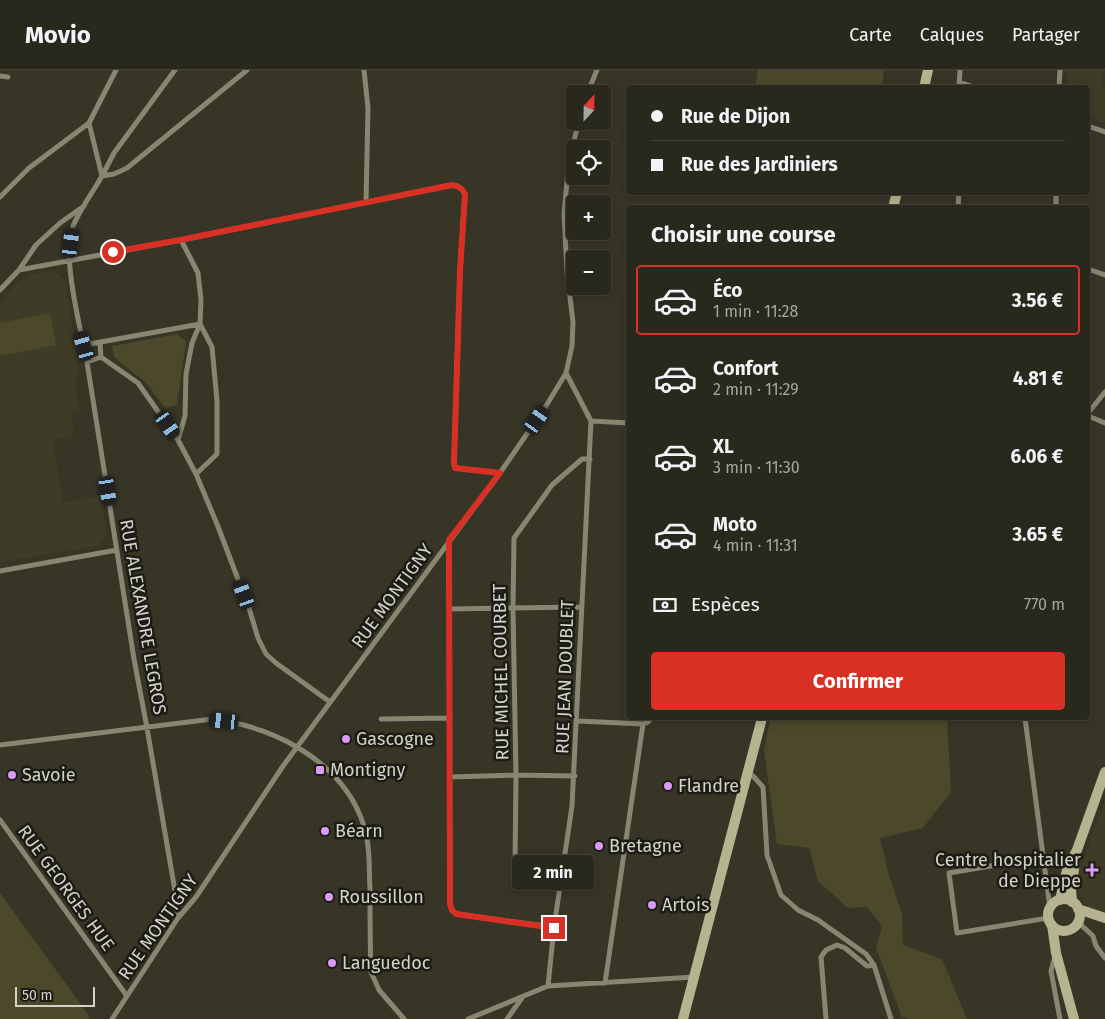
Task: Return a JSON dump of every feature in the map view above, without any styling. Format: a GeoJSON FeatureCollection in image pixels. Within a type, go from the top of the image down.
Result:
{"type":"FeatureCollection","features":[{"type":"Feature","properties":{"kind":"main road"},"geometry":{"type":"LineString","coordinates":[[925,85],[928,70]]}},
{"type":"Feature","properties":{"kind":"main road"},"geometry":{"type":"LineString","coordinates":[[683,1019],[761,720]]}},
{"type":"Feature","properties":{"kind":"main road"},"geometry":{"type":"LineString","coordinates":[[1074,1019],[1056,953],[1048,914],[1056,903],[1105,772]]}},
{"type":"Feature","properties":{"kind":"main road"},"geometry":{"type":"LineString","coordinates":[[1050,922],[1059,930],[1067,931],[1072,929],[1078,922],[1071,889],[1077,850]]}},
{"type":"Feature","properties":{"kind":"main road"},"geometry":{"type":"LineString","coordinates":[[1056,903],[1075,906],[1105,918]]}},
{"type":"Feature","properties":{"kind":"main road"},"geometry":{"type":"LineString","coordinates":[[1056,953],[1067,931]]}},
{"type":"Feature","properties":{"kind":"street"},"geometry":{"type":"LineString","coordinates":[[0,197],[29,168],[89,123],[116,70]]}},
{"type":"Feature","properties":{"kind":"street","name":"RUE ALEXANDRE LEGROS"},"geometry":{"type":"LineString","coordinates":[[174,70],[114,153],[73,227],[68,259],[87,362],[134,659],[148,728],[178,918]]}},
{"type":"Feature","properties":{"kind":"street"},"geometry":{"type":"LineString","coordinates":[[89,123],[102,176],[114,174],[127,168],[247,70]]}},
{"type":"Feature","properties":{"kind":"street"},"geometry":{"type":"LineString","coordinates":[[364,70],[368,108],[366,202]]}},
{"type":"Feature","properties":{"kind":"street"},"geometry":{"type":"LineString","coordinates":[[591,85],[597,70]]}},
{"type":"Feature","properties":{"kind":"street"},"geometry":{"type":"LineString","coordinates":[[959,85],[960,70]]}},
{"type":"Feature","properties":{"kind":"street"},"geometry":{"type":"LineString","coordinates":[[1059,85],[1060,70]]}},
{"type":"Feature","properties":{"kind":"street"},"geometry":{"type":"LineString","coordinates":[[0,76],[8,77]]}},
{"type":"Feature","properties":{"kind":"street"},"geometry":{"type":"LineString","coordinates":[[1090,127],[1105,132]]}},
{"type":"Feature","properties":{"kind":"street","name":"RUE MONTIGNY"},"geometry":{"type":"LineString","coordinates":[[112,1019],[178,918],[196,897],[283,766],[500,473],[566,373],[572,346],[573,322],[567,272],[564,214],[569,160],[577,130]]}},
{"type":"Feature","properties":{"kind":"street"},"geometry":{"type":"LineString","coordinates":[[19,270],[68,259],[180,240],[452,185],[458,186],[463,189],[465,194],[460,271],[454,463],[455,468],[462,470],[500,473]]}},
{"type":"Feature","properties":{"kind":"street"},"geometry":{"type":"LineString","coordinates":[[0,290],[19,270],[42,239],[60,223],[86,205]]}},
{"type":"Feature","properties":{"kind":"street"},"geometry":{"type":"LineString","coordinates":[[178,440],[186,416],[186,374],[192,343],[200,324],[201,300],[198,273],[180,240]]}},
{"type":"Feature","properties":{"kind":"street"},"geometry":{"type":"LineString","coordinates":[[1090,270],[1105,275]]}},
{"type":"Feature","properties":{"kind":"street"},"geometry":{"type":"LineString","coordinates":[[84,346],[200,324]]}},
{"type":"Feature","properties":{"kind":"street"},"geometry":{"type":"LineString","coordinates":[[196,474],[217,454],[217,401],[212,347],[200,324]]}},
{"type":"Feature","properties":{"kind":"street"},"geometry":{"type":"LineString","coordinates":[[100,343],[101,356]]}},
{"type":"Feature","properties":{"kind":"street"},"geometry":{"type":"LineString","coordinates":[[101,356],[138,382],[178,440],[196,474],[217,524],[249,608],[258,638],[266,654],[330,702]]}},
{"type":"Feature","properties":{"kind":"street"},"geometry":{"type":"LineString","coordinates":[[87,362],[101,356]]}},
{"type":"Feature","properties":{"kind":"street","name":"RUE JEAN DOUBLET"},"geometry":{"type":"LineString","coordinates":[[548,986],[575,776],[581,608],[590,459],[591,421],[566,373]]}},
{"type":"Feature","properties":{"kind":"street"},"geometry":{"type":"LineString","coordinates":[[1090,412],[1105,392]]}},
{"type":"Feature","properties":{"kind":"street"},"geometry":{"type":"LineString","coordinates":[[1090,416],[1105,423]]}},
{"type":"Feature","properties":{"kind":"street"},"geometry":{"type":"LineString","coordinates":[[591,421],[626,423]]}},
{"type":"Feature","properties":{"kind":"street","name":"RUE MICHEL COURBET"},"geometry":{"type":"LineString","coordinates":[[562,878],[526,877],[518,873],[514,865],[516,775],[513,608],[514,538],[552,485],[582,459],[590,459]]}},
{"type":"Feature","properties":{"kind":"street"},"geometry":{"type":"LineString","coordinates":[[449,540],[450,904],[456,914],[554,928]]}},
{"type":"Feature","properties":{"kind":"street"},"geometry":{"type":"LineString","coordinates":[[0,571],[117,550]]}},
{"type":"Feature","properties":{"kind":"street"},"geometry":{"type":"LineString","coordinates":[[449,609],[581,608]]}},
{"type":"Feature","properties":{"kind":"street"},"geometry":{"type":"LineString","coordinates":[[381,720],[450,718]]}},
{"type":"Feature","properties":{"kind":"street"},"geometry":{"type":"LineString","coordinates":[[0,745],[213,719],[236,722],[271,734],[298,747],[338,779],[350,795],[360,816],[367,838],[369,854],[371,972],[378,990],[404,1019]]}},
{"type":"Feature","properties":{"kind":"street"},"geometry":{"type":"LineString","coordinates":[[578,721],[643,724],[650,720]]}},
{"type":"Feature","properties":{"kind":"street"},"geometry":{"type":"LineString","coordinates":[[1025,720],[1049,901],[1056,903]]}},
{"type":"Feature","properties":{"kind":"street"},"geometry":{"type":"LineString","coordinates":[[605,983],[643,724]]}},
{"type":"Feature","properties":{"kind":"street"},"geometry":{"type":"LineString","coordinates":[[747,774],[754,776],[763,787],[767,854],[781,895],[798,910],[818,920],[866,954],[874,965],[891,1019]]}},
{"type":"Feature","properties":{"kind":"street"},"geometry":{"type":"LineString","coordinates":[[450,777],[575,776]]}},
{"type":"Feature","properties":{"kind":"street","name":"RUE GEORGES HUE"},"geometry":{"type":"LineString","coordinates":[[0,820],[127,996]]}},
{"type":"Feature","properties":{"kind":"street"},"geometry":{"type":"LineString","coordinates":[[1044,857],[948,873],[957,933],[1050,922]]}},
{"type":"Feature","properties":{"kind":"street"},"geometry":{"type":"LineString","coordinates":[[1078,922],[1093,936],[1096,946],[1105,958]]}},
{"type":"Feature","properties":{"kind":"street"},"geometry":{"type":"LineString","coordinates":[[826,1019],[821,957],[826,950],[837,945],[845,948],[866,966],[874,965]]}},
{"type":"Feature","properties":{"kind":"street"},"geometry":{"type":"LineString","coordinates":[[1056,953],[1051,971],[1060,1019]]}},
{"type":"Feature","properties":{"kind":"street"},"geometry":{"type":"LineString","coordinates":[[468,1019],[548,986],[695,976]]}},
{"type":"Feature","properties":{"kind":"street"},"geometry":{"type":"LineString","coordinates":[[507,1019],[522,997]]}},
{"type":"Feature","properties":{"kind":"shaded area"},"geometry":{"type":"Polygon","coordinates":[[[758,70],[884,70],[882,85],[755,85],[758,70]]]}},
{"type":"Feature","properties":{"kind":"shaded area"},"geometry":{"type":"Polygon","coordinates":[[[1067,70],[1101,70],[1103,89],[1105,89],[1105,123],[1090,117],[1090,85],[1067,85],[1067,70]]]}},
{"type":"Feature","properties":{"kind":"shaded area"},"geometry":{"type":"Polygon","coordinates":[[[52,271],[65,279],[79,372],[75,380],[79,411],[71,412],[74,436],[53,440],[63,502],[100,496],[107,534],[99,546],[0,562],[0,304],[16,283],[33,274],[52,271]]]}},
{"type":"Feature","properties":{"kind":"shaded area"},"geometry":{"type":"Polygon","coordinates":[[[50,313],[56,345],[0,356],[0,323],[50,313]]]}},
{"type":"Feature","properties":{"kind":"shaded area"},"geometry":{"type":"Polygon","coordinates":[[[177,334],[186,341],[177,405],[165,408],[145,382],[114,357],[112,346],[177,334]]]}},
{"type":"Feature","properties":{"kind":"shaded area"},"geometry":{"type":"Polygon","coordinates":[[[771,720],[947,720],[951,792],[923,828],[880,838],[888,872],[902,914],[903,945],[942,959],[967,1019],[909,1019],[902,1017],[876,948],[882,926],[867,907],[848,908],[818,881],[809,848],[777,844],[764,750],[771,720]]]}},
{"type":"Feature","properties":{"kind":"shaded area","name":"Centre hospitalier de Dieppe"},"geometry":{"type":"Polygon","coordinates":[[[1105,800],[1105,913],[1088,907],[1074,885],[1105,800]]]}},
{"type":"Feature","properties":{"kind":"shaded area"},"geometry":{"type":"Polygon","coordinates":[[[0,893],[90,1017],[88,1019],[0,1019],[0,893]]]}},
{"type":"Feature","properties":{"kind":"place","name":"Gascogne"},"geometry":{"type":"Point","coordinates":[346,739]}},
{"type":"Feature","properties":{"kind":"place","name":"Montigny"},"geometry":{"type":"Point","coordinates":[320,770]}},
{"type":"Feature","properties":{"kind":"place","name":"Savoie"},"geometry":{"type":"Point","coordinates":[12,775]}},
{"type":"Feature","properties":{"kind":"place","name":"Flandre"},"geometry":{"type":"Point","coordinates":[668,786]}},
{"type":"Feature","properties":{"kind":"place","name":"Béarn"},"geometry":{"type":"Point","coordinates":[325,831]}},
{"type":"Feature","properties":{"kind":"place","name":"Bretagne"},"geometry":{"type":"Point","coordinates":[599,846]}},
{"type":"Feature","properties":{"kind":"place","name":"Centre hospitalier de Dieppe"},"geometry":{"type":"Point","coordinates":[1092,870]}},
{"type":"Feature","properties":{"kind":"place","name":"Roussillon"},"geometry":{"type":"Point","coordinates":[329,897]}},
{"type":"Feature","properties":{"kind":"place","name":"Artois"},"geometry":{"type":"Point","coordinates":[652,905]}},
{"type":"Feature","properties":{"kind":"place","name":"Languedoc"},"geometry":{"type":"Point","coordinates":[332,963]}},
{"type":"Feature","properties":{"kind":"route"},"geometry":{"type":"LineString","coordinates":[[113,252],[452,185],[463,189],[465,194],[460,271],[454,463],[455,468],[462,470],[500,473],[449,540],[450,904],[456,914],[554,928]]}}]}
